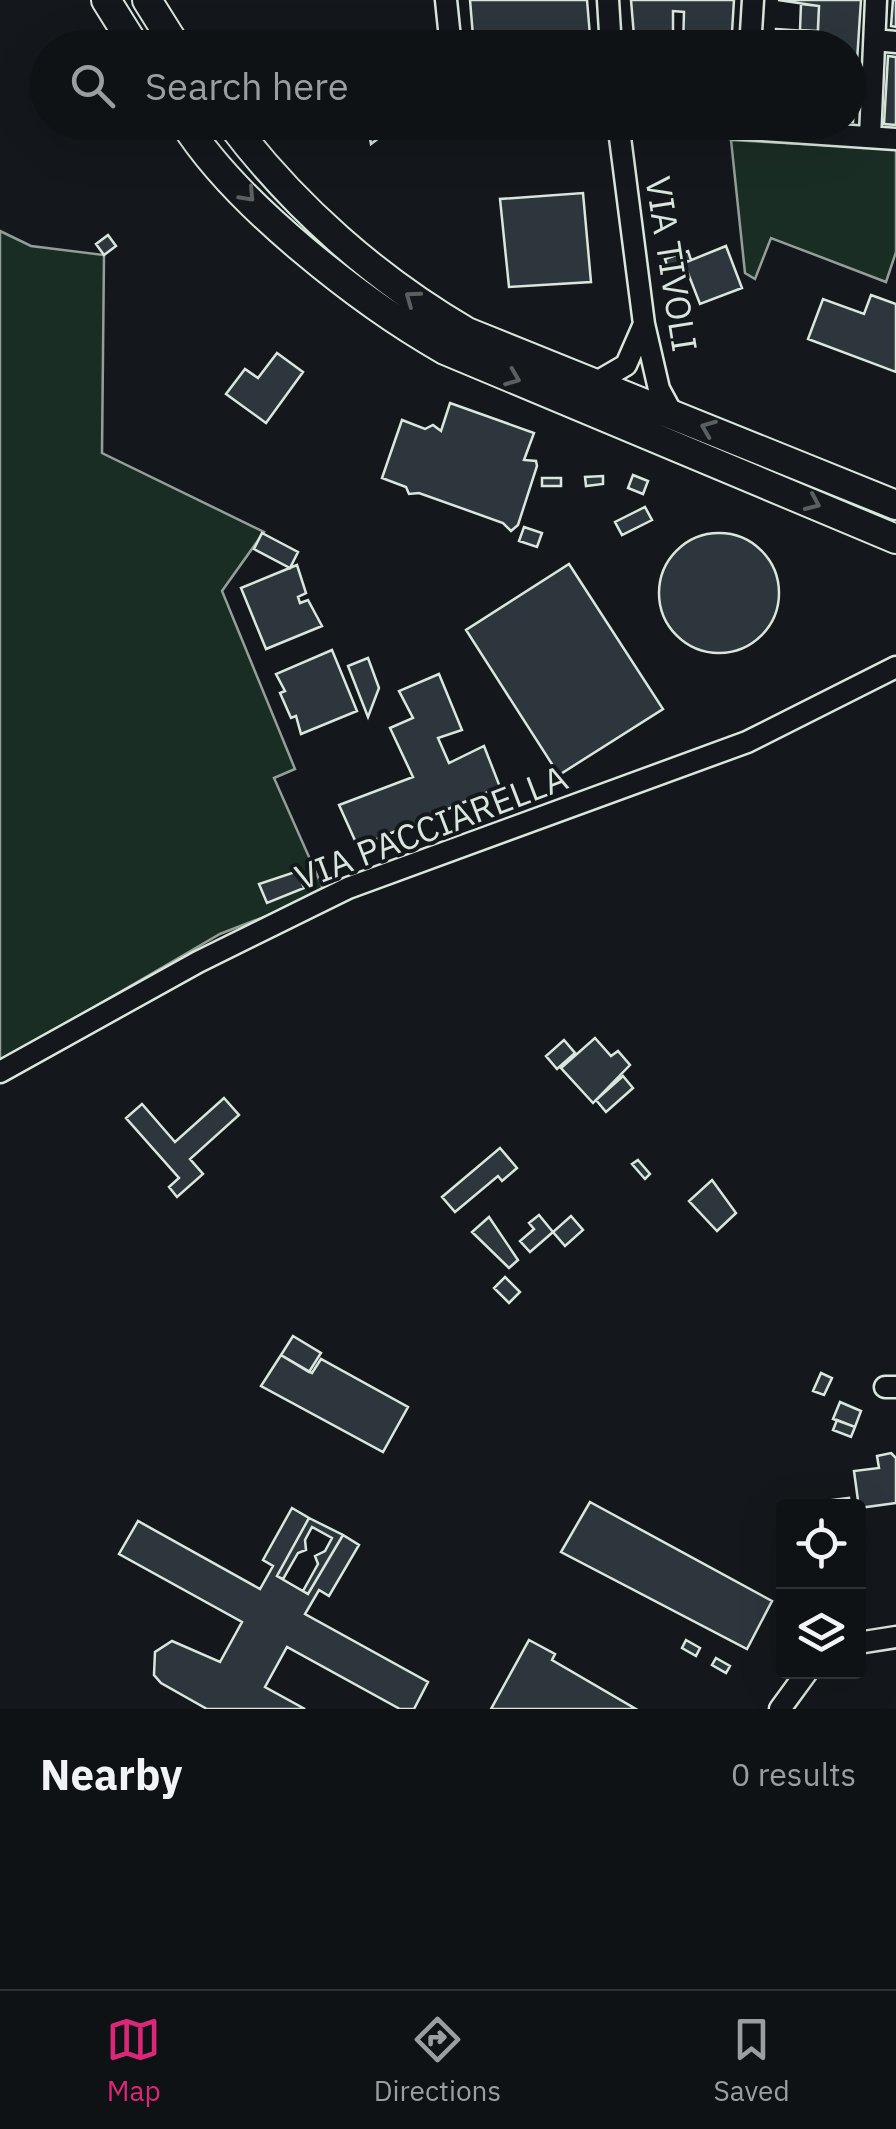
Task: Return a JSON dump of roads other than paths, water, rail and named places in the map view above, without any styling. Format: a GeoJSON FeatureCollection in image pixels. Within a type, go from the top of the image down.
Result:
{"type":"FeatureCollection","features":[{"type":"Feature","properties":{"kind":"main road"},"geometry":{"type":"LineString","coordinates":[[106,0],[125,30]]}},
{"type":"Feature","properties":{"kind":"main road"},"geometry":{"type":"LineString","coordinates":[[147,0],[166,30]]}},
{"type":"Feature","properties":{"kind":"main road"},"geometry":{"type":"LineString","coordinates":[[200,140],[258,206],[327,269],[409,330],[446,350],[896,538]]}},
{"type":"Feature","properties":{"kind":"main road"},"geometry":{"type":"LineString","coordinates":[[245,140],[298,202],[413,301],[467,332],[896,505]]}},
{"type":"Feature","properties":{"kind":"street"},"geometry":{"type":"LineString","coordinates":[[446,0],[449,30]]}},
{"type":"Feature","properties":{"kind":"street"},"geometry":{"type":"LineString","coordinates":[[608,0],[610,30]]}},
{"type":"Feature","properties":{"kind":"street"},"geometry":{"type":"LineString","coordinates":[[751,30],[753,0]]}},
{"type":"Feature","properties":{"kind":"street"},"geometry":{"type":"LineString","coordinates":[[870,137],[885,41],[876,0]]}},
{"type":"Feature","properties":{"kind":"street"},"geometry":{"type":"LineString","coordinates":[[866,137],[896,139]]}},
{"type":"Feature","properties":{"kind":"street","name":"VIA TIVOLI"},"geometry":{"type":"LineString","coordinates":[[620,140],[644,324],[659,388],[672,414]]}},
{"type":"Feature","properties":{"kind":"street"},"geometry":{"type":"LineString","coordinates":[[595,383],[626,365],[644,324]]}},
{"type":"Feature","properties":{"kind":"street","name":"VIA PACCIARELLA"},"geometry":{"type":"LineString","coordinates":[[0,1072],[198,962],[348,888],[748,742],[896,667]]}},
{"type":"Feature","properties":{"kind":"street"},"geometry":{"type":"LineString","coordinates":[[866,1642],[896,1637]]}},
{"type":"Feature","properties":{"kind":"street"},"geometry":{"type":"LineString","coordinates":[[780,1709],[803,1679]]}}]}
